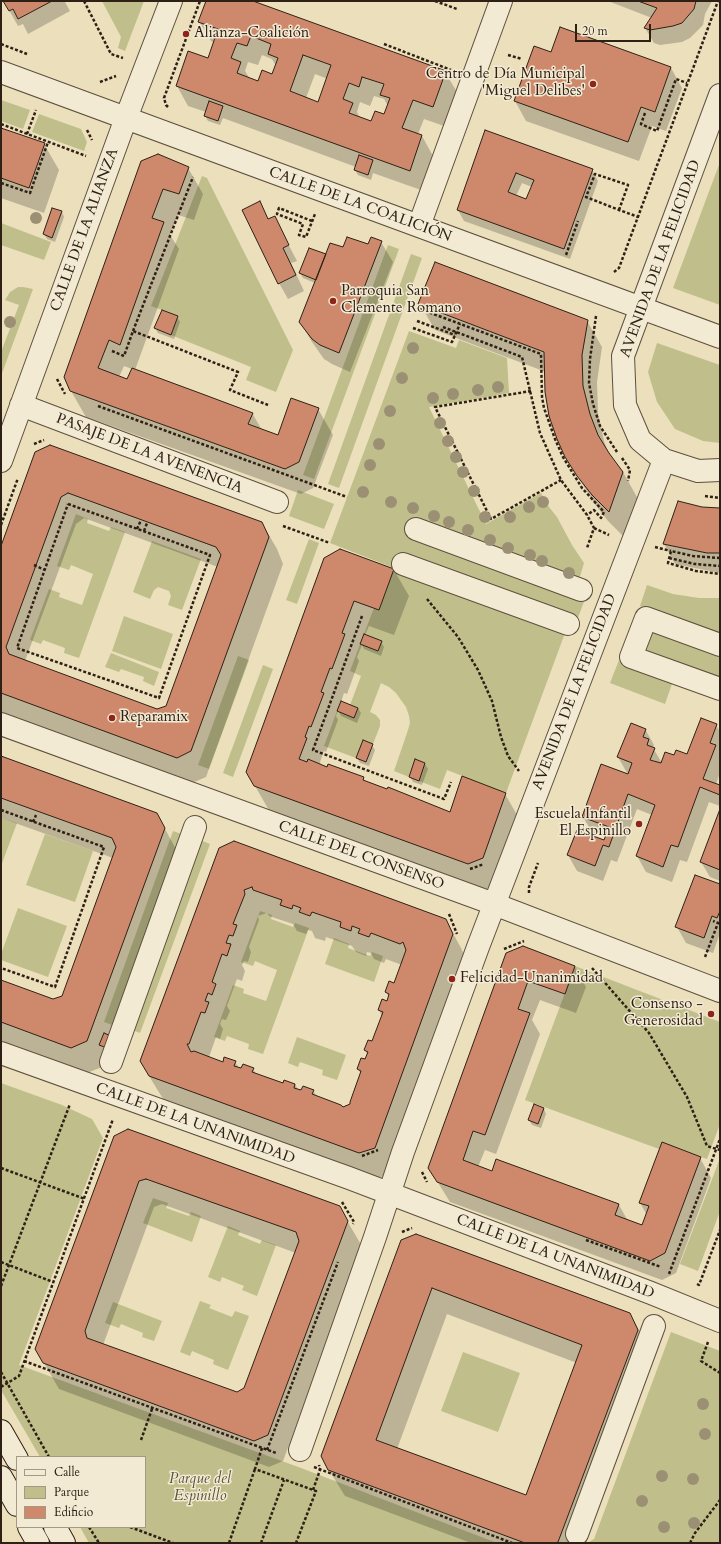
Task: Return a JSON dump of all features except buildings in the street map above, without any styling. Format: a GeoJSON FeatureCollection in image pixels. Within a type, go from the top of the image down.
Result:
{"type":"FeatureCollection","features":[{"type":"Feature","properties":{"kind":"street","name":"CALLE DE LA ALIANZA"},"geometry":{"type":"LineString","coordinates":[[1,460],[126,118],[171,1]]}},
{"type":"Feature","properties":{"kind":"street"},"geometry":{"type":"LineString","coordinates":[[419,226],[501,1]]}},
{"type":"Feature","properties":{"kind":"street","name":"CALLE DE LA COALICIÓN"},"geometry":{"type":"LineString","coordinates":[[1,72],[720,337]]}},
{"type":"Feature","properties":{"kind":"street","name":"AVENIDA DE LA FELICIDAD"},"geometry":{"type":"LineString","coordinates":[[720,95],[623,356],[625,405],[640,440],[664,460],[698,471],[720,470]]}},
{"type":"Feature","properties":{"kind":"street","name":"PASAJE DE LA AVENENCIA"},"geometry":{"type":"LineString","coordinates":[[21,405],[277,502]]}},
{"type":"Feature","properties":{"kind":"street","name":"AVENIDA DE LA FELICIDAD"},"geometry":{"type":"LineString","coordinates":[[390,1194],[406,1145],[494,904],[664,460]]}},
{"type":"Feature","properties":{"kind":"street"},"geometry":{"type":"LineString","coordinates":[[416,529],[581,590]]}},
{"type":"Feature","properties":{"kind":"street"},"geometry":{"type":"LineString","coordinates":[[403,564],[568,624]]}},
{"type":"Feature","properties":{"kind":"street"},"geometry":{"type":"LineString","coordinates":[[720,645],[646,618],[637,628],[631,657],[720,689]]}},
{"type":"Feature","properties":{"kind":"street","name":"CALLE DEL CONSENSO"},"geometry":{"type":"LineString","coordinates":[[1,724],[494,904],[720,991]]}},
{"type":"Feature","properties":{"kind":"street"},"geometry":{"type":"LineString","coordinates":[[110,1062],[195,827]]}},
{"type":"Feature","properties":{"kind":"street","name":"CALLE DE LA UNANIMIDAD"},"geometry":{"type":"LineString","coordinates":[[1,1053],[390,1194],[652,1292],[720,1321]]}},
{"type":"Feature","properties":{"kind":"street"},"geometry":{"type":"LineString","coordinates":[[296,1457],[390,1194]]}},
{"type":"Feature","properties":{"kind":"street"},"geometry":{"type":"LineString","coordinates":[[577,1534],[654,1326]]}},
{"type":"Feature","properties":{"kind":"street"},"geometry":{"type":"LineString","coordinates":[[1,1430],[16,1457]]}},
{"type":"Feature","properties":{"kind":"street"},"geometry":{"type":"LineString","coordinates":[[1,1477],[16,1503]]}},
{"type":"Feature","properties":{"kind":"street"},"geometry":{"type":"LineString","coordinates":[[30,1528],[38,1543]]}},
{"type":"Feature","properties":{"kind":"street"},"geometry":{"type":"LineString","coordinates":[[56,1528],[64,1543]]}},
{"type":"Feature","properties":{"kind":"path"},"geometry":{"type":"LineString","coordinates":[[84,1],[111,54],[128,59]]}},
{"type":"Feature","properties":{"kind":"path"},"geometry":{"type":"LineString","coordinates":[[170,108],[166,105],[164,98],[200,1]]}},
{"type":"Feature","properties":{"kind":"path"},"geometry":{"type":"LineString","coordinates":[[434,1],[457,9]]}},
{"type":"Feature","properties":{"kind":"path"},"geometry":{"type":"LineString","coordinates":[[619,268],[718,1]]}},
{"type":"Feature","properties":{"kind":"path"},"geometry":{"type":"LineString","coordinates":[[1,44],[30,55]]}},
{"type":"Feature","properties":{"kind":"path"},"geometry":{"type":"LineString","coordinates":[[384,44],[454,70]]}},
{"type":"Feature","properties":{"kind":"path"},"geometry":{"type":"LineString","coordinates":[[504,62],[510,48]]}},
{"type":"Feature","properties":{"kind":"path"},"geometry":{"type":"LineString","coordinates":[[507,54],[522,59]]}},
{"type":"Feature","properties":{"kind":"path"},"geometry":{"type":"LineString","coordinates":[[98,81],[102,82],[122,74]]}},
{"type":"Feature","properties":{"kind":"path"},"geometry":{"type":"LineString","coordinates":[[645,113],[641,124],[657,131],[676,79],[687,83]]}},
{"type":"Feature","properties":{"kind":"path"},"geometry":{"type":"LineString","coordinates":[[27,134],[37,108]]}},
{"type":"Feature","properties":{"kind":"path"},"geometry":{"type":"LineString","coordinates":[[1,124],[86,156]]}},
{"type":"Feature","properties":{"kind":"path"},"geometry":{"type":"LineString","coordinates":[[1,183],[30,193],[48,142]]}},
{"type":"Feature","properties":{"kind":"path"},"geometry":{"type":"LineString","coordinates":[[620,210],[628,185],[595,174],[586,198],[638,217]]}},
{"type":"Feature","properties":{"kind":"path"},"geometry":{"type":"LineString","coordinates":[[112,352],[124,356],[193,177]]}},
{"type":"Feature","properties":{"kind":"path"},"geometry":{"type":"LineString","coordinates":[[312,221],[279,208],[277,214],[303,224],[299,235],[306,238],[316,210]]}},
{"type":"Feature","properties":{"kind":"path"},"geometry":{"type":"LineString","coordinates":[[573,258],[566,256],[578,221]]}},
{"type":"Feature","properties":{"kind":"path"},"geometry":{"type":"LineString","coordinates":[[592,290],[584,311],[596,316],[590,359],[589,383],[593,404],[600,426],[630,470],[626,487]]}},
{"type":"Feature","properties":{"kind":"path"},"geometry":{"type":"LineString","coordinates":[[420,309],[541,354],[542,397],[544,408],[555,439],[563,457],[582,488],[604,512],[601,518],[594,510],[587,515]]}},
{"type":"Feature","properties":{"kind":"path"},"geometry":{"type":"LineString","coordinates":[[417,320],[522,357],[540,433],[561,480],[587,515],[594,528],[609,535],[606,540]]}},
{"type":"Feature","properties":{"kind":"path"},"geometry":{"type":"LineString","coordinates":[[414,328],[452,342],[460,324]]}},
{"type":"Feature","properties":{"kind":"path"},"geometry":{"type":"LineString","coordinates":[[443,327],[456,334]]}},
{"type":"Feature","properties":{"kind":"path"},"geometry":{"type":"LineString","coordinates":[[133,331],[238,372],[230,390],[268,405]]}},
{"type":"Feature","properties":{"kind":"path"},"geometry":{"type":"LineString","coordinates":[[531,391],[435,407],[491,519],[561,480]]}},
{"type":"Feature","properties":{"kind":"path"},"geometry":{"type":"LineString","coordinates":[[64,394],[69,396]]}},
{"type":"Feature","properties":{"kind":"path"},"geometry":{"type":"LineString","coordinates":[[95,405],[347,497]]}},
{"type":"Feature","properties":{"kind":"path"},"geometry":{"type":"LineString","coordinates":[[30,445],[48,438]]}},
{"type":"Feature","properties":{"kind":"path"},"geometry":{"type":"LineString","coordinates":[[1,525],[19,475]]}},
{"type":"Feature","properties":{"kind":"path"},"geometry":{"type":"LineString","coordinates":[[702,496],[720,498]]}},
{"type":"Feature","properties":{"kind":"path"},"geometry":{"type":"LineString","coordinates":[[68,504],[144,531],[210,555],[159,698],[17,648],[68,504]]}},
{"type":"Feature","properties":{"kind":"path"},"geometry":{"type":"LineString","coordinates":[[137,529],[141,520]]}},
{"type":"Feature","properties":{"kind":"path"},"geometry":{"type":"LineString","coordinates":[[144,531],[147,523]]}},
{"type":"Feature","properties":{"kind":"path"},"geometry":{"type":"LineString","coordinates":[[281,525],[330,543]]}},
{"type":"Feature","properties":{"kind":"path"},"geometry":{"type":"LineString","coordinates":[[587,548],[594,528]]}},
{"type":"Feature","properties":{"kind":"path"},"geometry":{"type":"LineString","coordinates":[[652,554],[657,540]]}},
{"type":"Feature","properties":{"kind":"path"},"geometry":{"type":"LineString","coordinates":[[655,547],[693,556],[720,558]]}},
{"type":"Feature","properties":{"kind":"path"},"geometry":{"type":"LineString","coordinates":[[671,551],[668,563],[696,571],[720,574]]}},
{"type":"Feature","properties":{"kind":"path"},"geometry":{"type":"LineString","coordinates":[[669,558],[695,564],[720,566]]}},
{"type":"Feature","properties":{"kind":"path"},"geometry":{"type":"LineString","coordinates":[[34,566],[45,570]]}},
{"type":"Feature","properties":{"kind":"path"},"geometry":{"type":"LineString","coordinates":[[425,596],[458,637],[478,670],[492,701],[508,756],[521,774],[524,767]]}},
{"type":"Feature","properties":{"kind":"path"},"geometry":{"type":"LineString","coordinates":[[362,616],[313,750],[444,799],[451,782]]}},
{"type":"Feature","properties":{"kind":"path"},"geometry":{"type":"LineString","coordinates":[[1,810],[104,846],[55,987],[1,968]]}},
{"type":"Feature","properties":{"kind":"path"},"geometry":{"type":"LineString","coordinates":[[33,822],[36,815]]}},
{"type":"Feature","properties":{"kind":"path"},"geometry":{"type":"LineString","coordinates":[[530,899],[529,887],[540,857]]}},
{"type":"Feature","properties":{"kind":"path"},"geometry":{"type":"LineString","coordinates":[[469,870],[489,862]]}},
{"type":"Feature","properties":{"kind":"path"},"geometry":{"type":"LineString","coordinates":[[705,957],[718,923],[713,921]]}},
{"type":"Feature","properties":{"kind":"path"},"geometry":{"type":"LineString","coordinates":[[502,949],[526,940]]}},
{"type":"Feature","properties":{"kind":"path"},"geometry":{"type":"LineString","coordinates":[[594,966],[587,963],[649,1033],[687,1097],[707,1146],[720,1150]]}},
{"type":"Feature","properties":{"kind":"path"},"geometry":{"type":"LineString","coordinates":[[1,1286],[70,1103]]}},
{"type":"Feature","properties":{"kind":"path"},"geometry":{"type":"LineString","coordinates":[[1,1387],[19,1376],[114,1120],[107,1117]]}},
{"type":"Feature","properties":{"kind":"path"},"geometry":{"type":"LineString","coordinates":[[669,1274],[720,1139]]}},
{"type":"Feature","properties":{"kind":"path"},"geometry":{"type":"LineString","coordinates":[[357,1158],[381,1148]]}},
{"type":"Feature","properties":{"kind":"path"},"geometry":{"type":"LineString","coordinates":[[424,1166],[422,1171],[427,1183]]}},
{"type":"Feature","properties":{"kind":"path"},"geometry":{"type":"LineString","coordinates":[[1,1168],[85,1199]]}},
{"type":"Feature","properties":{"kind":"path"},"geometry":{"type":"LineString","coordinates":[[340,1200],[354,1222],[351,1229]]}},
{"type":"Feature","properties":{"kind":"path"},"geometry":{"type":"LineString","coordinates":[[699,1285],[720,1230]]}},
{"type":"Feature","properties":{"kind":"path"},"geometry":{"type":"LineString","coordinates":[[267,1450],[340,1259]]}},
{"type":"Feature","properties":{"kind":"path"},"geometry":{"type":"LineString","coordinates":[[1,1262],[53,1282]]}},
{"type":"Feature","properties":{"kind":"path"},"geometry":{"type":"LineString","coordinates":[[708,1342],[701,1362],[720,1373]]}},
{"type":"Feature","properties":{"kind":"path"},"geometry":{"type":"LineString","coordinates":[[24,1361],[267,1450],[296,1457],[512,1543]]}},
{"type":"Feature","properties":{"kind":"path"},"geometry":{"type":"LineString","coordinates":[[1,1372],[48,1456]]}},
{"type":"Feature","properties":{"kind":"path"},"geometry":{"type":"LineString","coordinates":[[141,1440],[152,1409]]}},
{"type":"Feature","properties":{"kind":"path"},"geometry":{"type":"LineString","coordinates":[[228,1543],[262,1448]]}},
{"type":"Feature","properties":{"kind":"path"},"geometry":{"type":"LineString","coordinates":[[255,1469],[316,1491],[296,1543]]}},
{"type":"Feature","properties":{"kind":"path"},"geometry":{"type":"LineString","coordinates":[[261,1543],[284,1480]]}},
{"type":"Feature","properties":{"kind":"path"},"geometry":{"type":"LineString","coordinates":[[690,1543],[695,1533],[720,1500]]}},
{"type":"Feature","properties":{"kind":"path"},"geometry":{"type":"LineString","coordinates":[[90,1528],[99,1543]]}},
{"type":"Feature","properties":{"kind":"path"},"geometry":{"type":"LineString","coordinates":[[133,1528],[173,1543]]}},
{"type":"Feature","properties":{"kind":"green space"},"geometry":{"type":"Polygon","coordinates":[[[102,1],[144,1],[125,51],[118,48],[121,37],[102,1]]]}},
{"type":"Feature","properties":{"kind":"green space"},"geometry":{"type":"Polygon","coordinates":[[[1,100],[30,110],[23,129],[1,121],[1,100]]]}},
{"type":"Feature","properties":{"kind":"green space"},"geometry":{"type":"Polygon","coordinates":[[[39,114],[81,129],[87,142],[84,151],[32,132],[39,114]]]}},
{"type":"Feature","properties":{"kind":"green space"},"geometry":{"type":"Polygon","coordinates":[[[720,162],[720,305],[673,288],[720,162]]]}},
{"type":"Feature","properties":{"kind":"green space"},"geometry":{"type":"Polygon","coordinates":[[[202,176],[207,178],[293,350],[276,392],[246,380],[251,367],[171,335],[178,316],[151,306],[202,176]]]}},
{"type":"Feature","properties":{"kind":"green space"},"geometry":{"type":"Polygon","coordinates":[[[1,223],[51,242],[44,260],[1,245],[1,223]]]}},
{"type":"Feature","properties":{"kind":"green space"},"geometry":{"type":"Polygon","coordinates":[[[388,245],[399,249],[314,479],[303,475],[388,245]]]}},
{"type":"Feature","properties":{"kind":"green space"},"geometry":{"type":"Polygon","coordinates":[[[411,254],[422,258],[339,488],[328,484],[411,254]]]}},
{"type":"Feature","properties":{"kind":"green space"},"geometry":{"type":"Polygon","coordinates":[[[18,287],[33,289],[1,376],[1,352],[19,305],[5,300],[10,292],[18,287]]]}},
{"type":"Feature","properties":{"kind":"green space"},"geometry":{"type":"Polygon","coordinates":[[[409,331],[456,348],[459,340],[507,358],[509,393],[429,407],[486,524],[541,493],[584,563],[578,583],[589,588],[572,634],[520,615],[565,633],[506,793],[447,770],[440,789],[419,781],[425,764],[415,759],[409,777],[394,771],[410,723],[409,716],[406,707],[396,693],[381,683],[370,712],[376,715],[380,720],[380,726],[373,744],[363,740],[356,758],[324,746],[337,711],[354,718],[358,708],[350,705],[361,676],[350,671],[360,644],[378,651],[382,641],[364,634],[374,608],[379,610],[394,569],[432,583],[330,543],[409,331]]]}},
{"type":"Feature","properties":{"kind":"green space"},"geometry":{"type":"Polygon","coordinates":[[[657,343],[720,365],[720,443],[703,441],[675,429],[657,402],[648,372],[657,343]]]}},
{"type":"Feature","properties":{"kind":"green space"},"geometry":{"type":"Polygon","coordinates":[[[298,490],[334,504],[324,529],[289,516],[298,490]]]}},
{"type":"Feature","properties":{"kind":"green space"},"geometry":{"type":"Polygon","coordinates":[[[76,514],[88,519],[87,523],[109,531],[111,527],[125,532],[79,658],[64,653],[65,648],[43,640],[41,644],[30,640],[49,589],[60,593],[59,597],[82,605],[93,574],[71,565],[69,570],[57,566],[76,514]]]}},
{"type":"Feature","properties":{"kind":"green space"},"geometry":{"type":"Polygon","coordinates":[[[309,539],[319,543],[297,604],[286,600],[309,539]]]}},
{"type":"Feature","properties":{"kind":"green space"},"geometry":{"type":"Polygon","coordinates":[[[152,541],[201,559],[182,610],[168,605],[171,596],[169,591],[158,587],[154,590],[150,599],[133,592],[152,541]]]}},
{"type":"Feature","properties":{"kind":"green space"},"geometry":{"type":"Polygon","coordinates":[[[647,585],[673,594],[699,598],[720,598],[720,695],[674,678],[665,704],[610,683],[632,627],[644,607],[640,606],[647,585]]]}},
{"type":"Feature","properties":{"kind":"green space"},"geometry":{"type":"Polygon","coordinates":[[[124,616],[173,634],[161,669],[112,651],[124,616]]]}},
{"type":"Feature","properties":{"kind":"green space"},"geometry":{"type":"Polygon","coordinates":[[[111,653],[159,672],[154,686],[143,681],[144,677],[121,669],[119,672],[105,667],[111,653]]]}},
{"type":"Feature","properties":{"kind":"green space"},"geometry":{"type":"Polygon","coordinates":[[[238,656],[249,660],[209,769],[198,765],[238,656]]]}},
{"type":"Feature","properties":{"kind":"green space"},"geometry":{"type":"Polygon","coordinates":[[[263,665],[273,669],[233,777],[223,773],[263,665]]]}},
{"type":"Feature","properties":{"kind":"green space"},"geometry":{"type":"Polygon","coordinates":[[[1,818],[17,823],[1,866],[1,818]]]}},
{"type":"Feature","properties":{"kind":"green space"},"geometry":{"type":"Polygon","coordinates":[[[173,831],[184,835],[115,1026],[104,1022],[173,831]]]}},
{"type":"Feature","properties":{"kind":"green space"},"geometry":{"type":"Polygon","coordinates":[[[45,834],[93,851],[75,902],[26,885],[45,834]]]}},
{"type":"Feature","properties":{"kind":"green space"},"geometry":{"type":"Polygon","coordinates":[[[200,840],[210,844],[140,1033],[130,1029],[200,840]]]}},
{"type":"Feature","properties":{"kind":"green space"},"geometry":{"type":"Polygon","coordinates":[[[18,908],[67,926],[48,977],[1,960],[1,954],[18,908]]]}},
{"type":"Feature","properties":{"kind":"green space"},"geometry":{"type":"Polygon","coordinates":[[[260,911],[272,915],[271,919],[293,927],[295,923],[309,928],[263,1054],[248,1049],[249,1044],[227,1036],[225,1041],[214,1037],[233,985],[244,989],[243,993],[266,1001],[277,970],[255,961],[253,966],[241,962],[260,911]]]}},
{"type":"Feature","properties":{"kind":"green space"},"geometry":{"type":"Polygon","coordinates":[[[334,938],[349,944],[348,948],[370,956],[372,952],[383,956],[374,982],[325,964],[334,938]]]}},
{"type":"Feature","properties":{"kind":"green space"},"geometry":{"type":"Polygon","coordinates":[[[575,966],[720,1022],[720,1124],[707,1159],[662,1143],[659,1149],[525,1100],[575,966]]]}},
{"type":"Feature","properties":{"kind":"green space"},"geometry":{"type":"Polygon","coordinates":[[[297,1037],[346,1055],[337,1080],[322,1075],[323,1070],[300,1062],[298,1067],[288,1063],[297,1037]]]}},
{"type":"Feature","properties":{"kind":"green space","name":"Parque del Espinillo"},"geometry":{"type":"Polygon","coordinates":[[[1,1083],[62,1105],[92,1119],[103,1138],[19,1365],[301,1468],[497,1543],[89,1543],[81,1528],[146,1528],[146,1456],[39,1456],[1,1390],[1,1083]]]}},
{"type":"Feature","properties":{"kind":"green space"},"geometry":{"type":"Polygon","coordinates":[[[720,1158],[720,1211],[698,1271],[680,1264],[720,1158]]]}},
{"type":"Feature","properties":{"kind":"green space"},"geometry":{"type":"Polygon","coordinates":[[[153,1198],[168,1203],[166,1208],[189,1216],[191,1212],[201,1216],[192,1242],[143,1223],[153,1198]]]}},
{"type":"Feature","properties":{"kind":"green space"},"geometry":{"type":"Polygon","coordinates":[[[228,1226],[240,1231],[238,1235],[260,1244],[262,1240],[276,1245],[257,1296],[242,1290],[244,1286],[222,1277],[220,1282],[208,1277],[228,1226]]]}},
{"type":"Feature","properties":{"kind":"green space"},"geometry":{"type":"Polygon","coordinates":[[[200,1301],[211,1305],[209,1308],[232,1317],[235,1311],[249,1316],[228,1370],[213,1364],[214,1360],[192,1351],[190,1356],[180,1352],[200,1301]]]}},
{"type":"Feature","properties":{"kind":"green space"},"geometry":{"type":"Polygon","coordinates":[[[113,1302],[162,1321],[154,1341],[142,1337],[143,1333],[121,1324],[119,1328],[105,1323],[113,1302]]]}},
{"type":"Feature","properties":{"kind":"green space"},"geometry":{"type":"Polygon","coordinates":[[[671,1332],[720,1351],[720,1543],[587,1543],[594,1539],[671,1332]]]}},
{"type":"Feature","properties":{"kind":"green space"},"geometry":{"type":"Polygon","coordinates":[[[463,1352],[520,1373],[498,1432],[441,1411],[463,1352]]]}},
{"type":"Feature","properties":{"kind":"place","name":"Alianza-Coalición"},"geometry":{"type":"Point","coordinates":[186,34]}},
{"type":"Feature","properties":{"kind":"place","name":"Centro de Día Municipal 'Miguel Delibes'"},"geometry":{"type":"Point","coordinates":[593,84]}},
{"type":"Feature","properties":{"kind":"place","name":"Parroquia San Clemente Romano"},"geometry":{"type":"Point","coordinates":[333,301]}},
{"type":"Feature","properties":{"kind":"place","name":"Reparamix"},"geometry":{"type":"Point","coordinates":[112,718]}},
{"type":"Feature","properties":{"kind":"place","name":"Escuela Infantil El Espinillo"},"geometry":{"type":"Point","coordinates":[639,824]}},
{"type":"Feature","properties":{"kind":"place","name":"Felicidad-Unanimidad"},"geometry":{"type":"Point","coordinates":[452,979]}},
{"type":"Feature","properties":{"kind":"place","name":"Consenso - Generosidad"},"geometry":{"type":"Point","coordinates":[711,1014]}}]}
